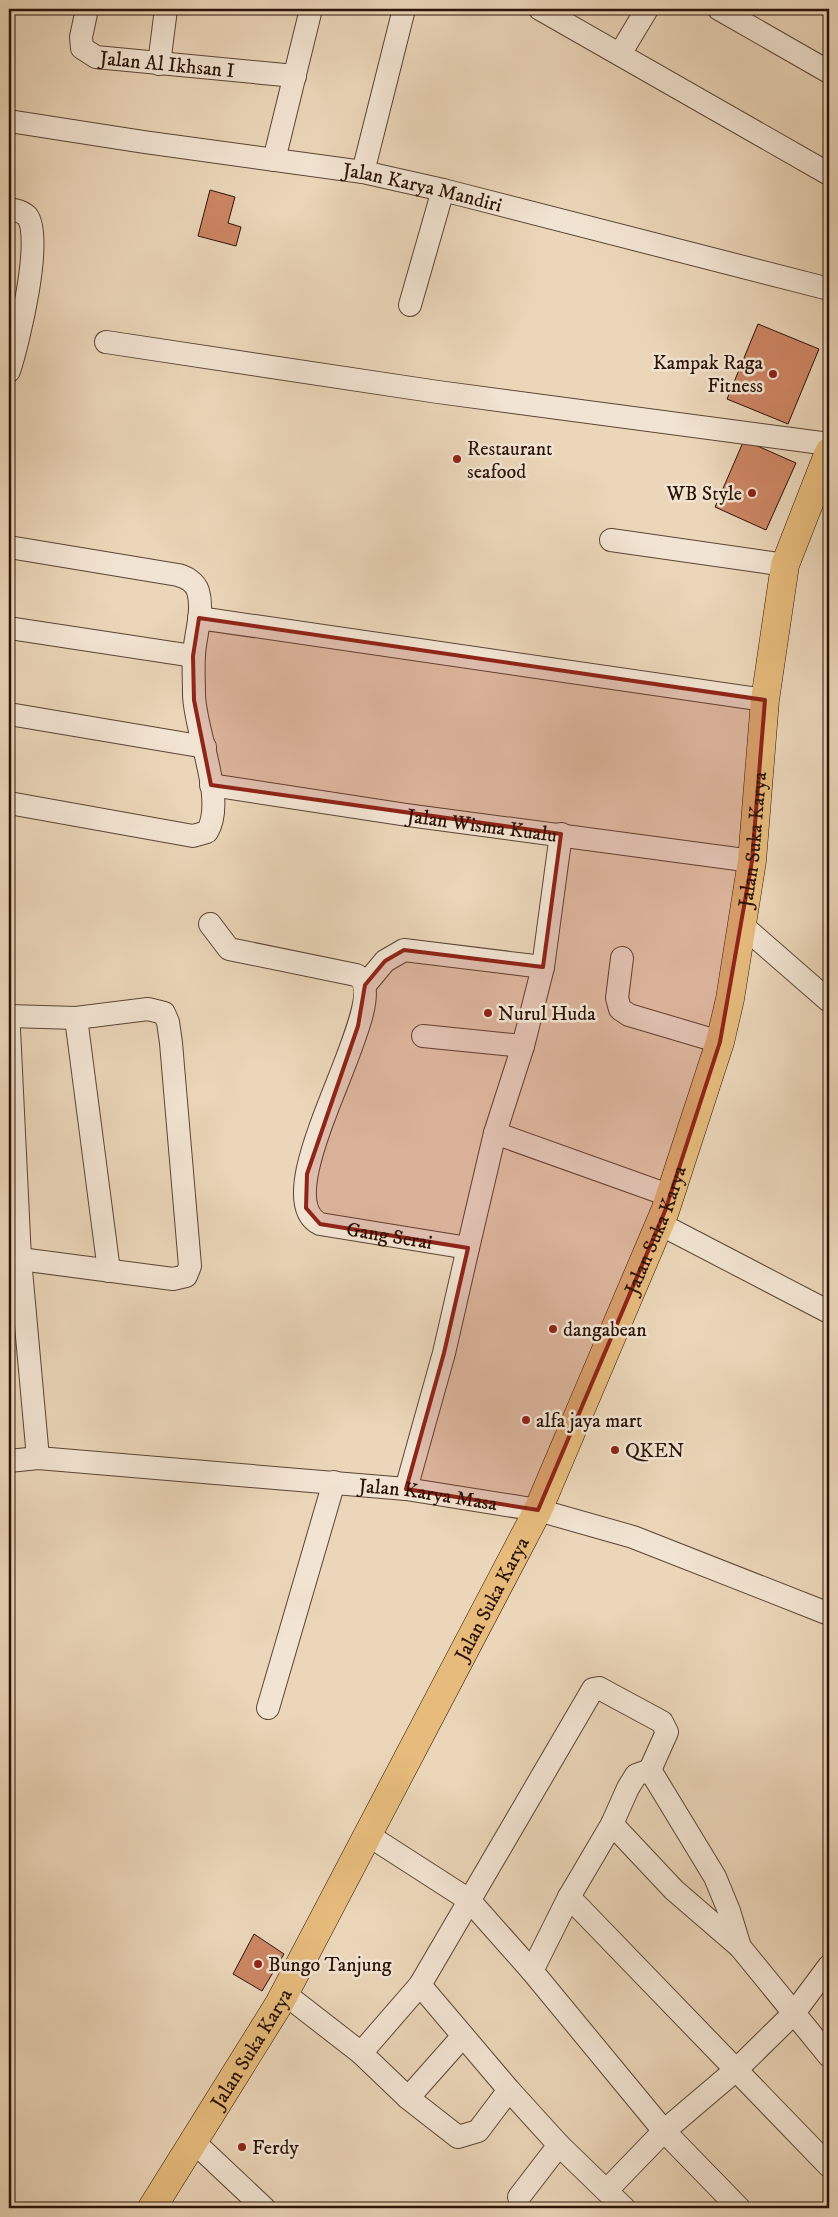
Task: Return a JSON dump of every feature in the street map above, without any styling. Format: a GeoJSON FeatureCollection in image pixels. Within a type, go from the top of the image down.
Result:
{"type":"FeatureCollection","features":[{"type":"Feature","properties":{"kind":"main road","name":"Jalan Suka Karya"},"geometry":{"type":"LineString","coordinates":[[152,2208],[285,1994],[538,1510],[671,1196],[720,1042],[730,999],[752,861],[765,700],[785,565],[829,452]]}},
{"type":"Feature","properties":{"kind":"street","name":"Jalan Al Ikhsan I"},"geometry":{"type":"LineString","coordinates":[[87,9],[81,37],[82,48],[86,52],[108,60],[295,76]]}},
{"type":"Feature","properties":{"kind":"street"},"geometry":{"type":"LineString","coordinates":[[159,64],[166,9]]}},
{"type":"Feature","properties":{"kind":"street"},"geometry":{"type":"LineString","coordinates":[[274,160],[311,9]]}},
{"type":"Feature","properties":{"kind":"street"},"geometry":{"type":"LineString","coordinates":[[362,172],[404,9]]}},
{"type":"Feature","properties":{"kind":"street"},"geometry":{"type":"LineString","coordinates":[[540,9],[829,174]]}},
{"type":"Feature","properties":{"kind":"street"},"geometry":{"type":"LineString","coordinates":[[620,54],[647,9]]}},
{"type":"Feature","properties":{"kind":"street"},"geometry":{"type":"LineString","coordinates":[[719,9],[829,72]]}},
{"type":"Feature","properties":{"kind":"street","name":"Jalan Karya Mandiri"},"geometry":{"type":"LineString","coordinates":[[9,121],[362,172],[443,190],[829,289]]}},
{"type":"Feature","properties":{"kind":"street"},"geometry":{"type":"LineString","coordinates":[[410,305],[443,190]]}},
{"type":"Feature","properties":{"kind":"street"},"geometry":{"type":"LineString","coordinates":[[9,210],[24,213],[32,226],[33,248],[17,294],[26,311],[9,369]]}},
{"type":"Feature","properties":{"kind":"street"},"geometry":{"type":"LineString","coordinates":[[106,342],[438,392],[829,444]]}},
{"type":"Feature","properties":{"kind":"street"},"geometry":{"type":"LineString","coordinates":[[611,540],[785,565]]}},
{"type":"Feature","properties":{"kind":"street"},"geometry":{"type":"LineString","coordinates":[[9,547],[184,577],[198,591],[199,618],[194,656],[194,700],[205,747],[211,785],[213,821],[207,832],[194,836],[9,803]]}},
{"type":"Feature","properties":{"kind":"street"},"geometry":{"type":"LineString","coordinates":[[199,618],[765,700]]}},
{"type":"Feature","properties":{"kind":"street"},"geometry":{"type":"LineString","coordinates":[[9,628],[194,656]]}},
{"type":"Feature","properties":{"kind":"street"},"geometry":{"type":"LineString","coordinates":[[9,714],[205,747]]}},
{"type":"Feature","properties":{"kind":"street","name":"Jalan Wisma Kualu"},"geometry":{"type":"LineString","coordinates":[[211,785],[407,815],[561,834],[752,861]]}},
{"type":"Feature","properties":{"kind":"street"},"geometry":{"type":"LineString","coordinates":[[406,1489],[444,1353],[496,1133],[523,1046],[542,967],[561,834]]}},
{"type":"Feature","properties":{"kind":"street"},"geometry":{"type":"LineString","coordinates":[[210,924],[229,949],[356,975],[365,985],[385,961],[404,950],[542,967]]}},
{"type":"Feature","properties":{"kind":"street"},"geometry":{"type":"LineString","coordinates":[[743,926],[829,1001]]}},
{"type":"Feature","properties":{"kind":"street"},"geometry":{"type":"LineString","coordinates":[[622,958],[617,998],[620,1009],[629,1015],[720,1042]]}},
{"type":"Feature","properties":{"kind":"street","name":"Gang Serai"},"geometry":{"type":"LineString","coordinates":[[365,985],[365,1004],[316,1140],[307,1174],[306,1208],[308,1213],[320,1224],[468,1248]]}},
{"type":"Feature","properties":{"kind":"street"},"geometry":{"type":"LineString","coordinates":[[9,1016],[76,1018],[155,1010],[166,1016],[170,1034],[190,1266],[186,1276],[173,1279],[20,1259]]}},
{"type":"Feature","properties":{"kind":"street"},"geometry":{"type":"LineString","coordinates":[[76,1018],[109,1272]]}},
{"type":"Feature","properties":{"kind":"street"},"geometry":{"type":"LineString","coordinates":[[9,1029],[20,1259],[38,1458]]}},
{"type":"Feature","properties":{"kind":"street"},"geometry":{"type":"LineString","coordinates":[[423,1036],[523,1046]]}},
{"type":"Feature","properties":{"kind":"street"},"geometry":{"type":"LineString","coordinates":[[496,1133],[671,1196]]}},
{"type":"Feature","properties":{"kind":"street"},"geometry":{"type":"LineString","coordinates":[[660,1224],[829,1312]]}},
{"type":"Feature","properties":{"kind":"street","name":"Jalan Karya Masa"},"geometry":{"type":"LineString","coordinates":[[9,1461],[38,1458],[334,1482],[406,1489],[538,1510],[633,1537],[829,1613]]}},
{"type":"Feature","properties":{"kind":"street"},"geometry":{"type":"LineString","coordinates":[[268,1708],[334,1482]]}},
{"type":"Feature","properties":{"kind":"street"},"geometry":{"type":"LineString","coordinates":[[361,2054],[420,1985],[593,1689],[599,1688],[662,1722],[667,1732],[650,1770],[636,1775],[612,1824],[569,1897],[532,1971]]}},
{"type":"Feature","properties":{"kind":"street"},"geometry":{"type":"LineString","coordinates":[[650,1770],[715,1877],[729,1911],[740,1947]]}},
{"type":"Feature","properties":{"kind":"street"},"geometry":{"type":"LineString","coordinates":[[612,1824],[674,1890],[740,1947],[829,2056]]}},
{"type":"Feature","properties":{"kind":"street"},"geometry":{"type":"LineString","coordinates":[[368,1835],[469,1900],[532,1971],[664,2132],[739,2208]]}},
{"type":"Feature","properties":{"kind":"street"},"geometry":{"type":"LineString","coordinates":[[569,1897],[829,2166]]}},
{"type":"Feature","properties":{"kind":"street"},"geometry":{"type":"LineString","coordinates":[[607,2190],[664,2132],[737,2069],[794,2013],[829,1966]]}},
{"type":"Feature","properties":{"kind":"street"},"geometry":{"type":"LineString","coordinates":[[420,1985],[509,2090],[559,2145],[624,2208]]}},
{"type":"Feature","properties":{"kind":"street"},"geometry":{"type":"LineString","coordinates":[[285,1994],[361,2054],[408,2098],[458,2137],[478,2131],[509,2090]]}},
{"type":"Feature","properties":{"kind":"street"},"geometry":{"type":"LineString","coordinates":[[408,2098],[463,2036]]}},
{"type":"Feature","properties":{"kind":"street"},"geometry":{"type":"LineString","coordinates":[[194,2142],[264,2208]]}},
{"type":"Feature","properties":{"kind":"street"},"geometry":{"type":"LineString","coordinates":[[519,2197],[559,2145]]}},
{"type":"Feature","properties":{"kind":"highlighted area"},"geometry":{"type":"Polygon","coordinates":[[[199,618],[765,700],[752,861],[720,1042],[665,1211],[538,1510],[406,1489],[444,1353],[468,1248],[320,1224],[306,1208],[307,1174],[358,1026],[365,985],[385,961],[404,950],[543,967],[561,834],[211,785],[194,700],[193,656],[199,618]]]}},
{"type":"Feature","properties":{"kind":"building"},"geometry":{"type":"Polygon","coordinates":[[[210,190],[235,197],[228,223],[241,227],[236,246],[198,236],[210,190]]]}},
{"type":"Feature","properties":{"kind":"building","name":"Kampak Raga Fitness"},"geometry":{"type":"Polygon","coordinates":[[[758,324],[819,349],[788,424],[727,399],[758,324]]]}},
{"type":"Feature","properties":{"kind":"building","name":"WB Style"},"geometry":{"type":"Polygon","coordinates":[[[744,440],[796,463],[766,530],[715,507],[744,440]]]}},
{"type":"Feature","properties":{"kind":"building","name":"Bungo Tanjung"},"geometry":{"type":"Polygon","coordinates":[[[254,1934],[284,1954],[262,1991],[233,1974],[254,1934]]]}},
{"type":"Feature","properties":{"kind":"place","name":"Kampak Raga Fitness"},"geometry":{"type":"Point","coordinates":[773,374]}},
{"type":"Feature","properties":{"kind":"place","name":"Restaurant seafood"},"geometry":{"type":"Point","coordinates":[457,459]}},
{"type":"Feature","properties":{"kind":"place","name":"WB Style"},"geometry":{"type":"Point","coordinates":[752,493]}},
{"type":"Feature","properties":{"kind":"place","name":"Nurul Huda"},"geometry":{"type":"Point","coordinates":[488,1013]}},
{"type":"Feature","properties":{"kind":"place","name":"dangabean"},"geometry":{"type":"Point","coordinates":[553,1329]}},
{"type":"Feature","properties":{"kind":"place","name":"alfa jaya mart"},"geometry":{"type":"Point","coordinates":[526,1420]}},
{"type":"Feature","properties":{"kind":"place","name":"QKEN"},"geometry":{"type":"Point","coordinates":[615,1450]}},
{"type":"Feature","properties":{"kind":"place","name":"Bungo Tanjung"},"geometry":{"type":"Point","coordinates":[258,1964]}},
{"type":"Feature","properties":{"kind":"place","name":"Ferdy"},"geometry":{"type":"Point","coordinates":[242,2147]}}]}
